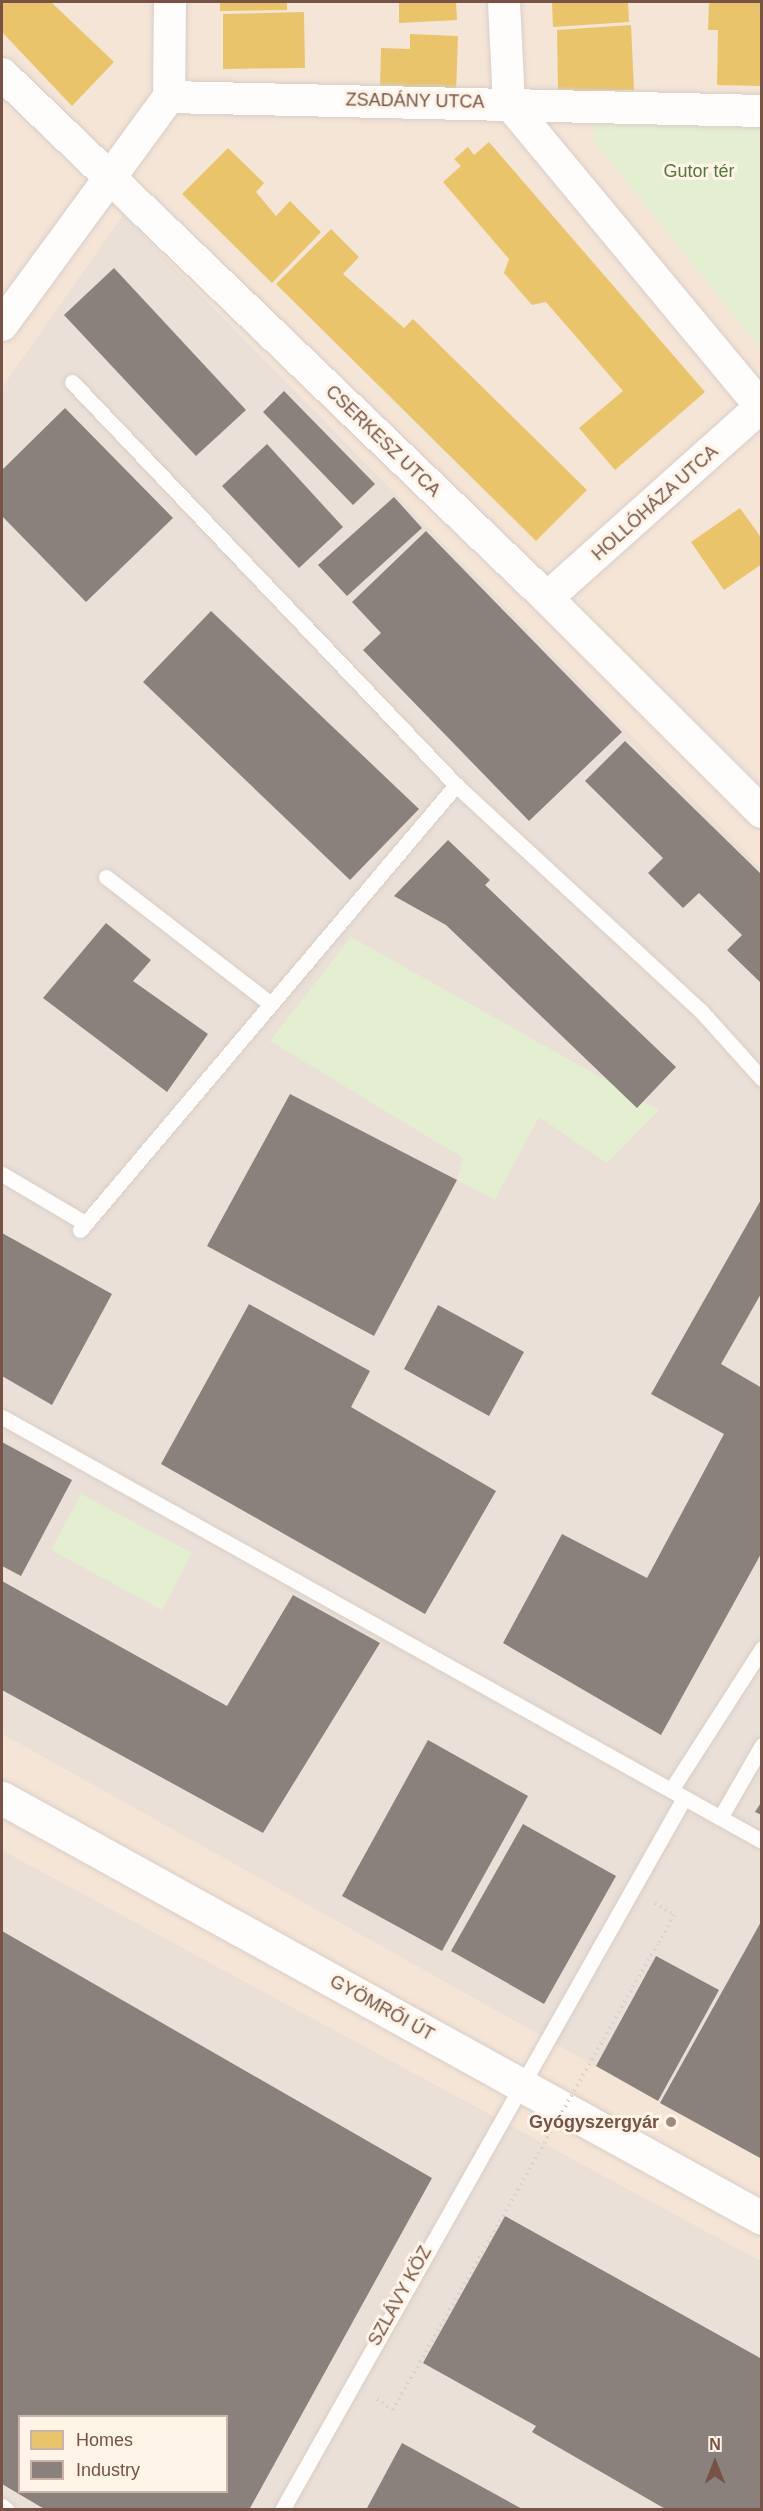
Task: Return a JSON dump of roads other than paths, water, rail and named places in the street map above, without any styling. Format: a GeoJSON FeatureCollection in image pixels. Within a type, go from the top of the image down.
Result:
{"type":"FeatureCollection","features":[{"type":"Feature","properties":{"kind":"street"},"geometry":{"type":"LineString","coordinates":[[2,325],[108,177],[169,97],[170,2]]}},
{"type":"Feature","properties":{"kind":"street"},"geometry":{"type":"LineString","coordinates":[[504,2],[509,103],[761,406]]}},
{"type":"Feature","properties":{"kind":"street","name":"CSERKESZ UTCA"},"geometry":{"type":"LineString","coordinates":[[2,74],[548,598],[762,812]]}},
{"type":"Feature","properties":{"kind":"street","name":"ZSADÁNY UTCA"},"geometry":{"type":"LineString","coordinates":[[169,97],[509,103],[762,111]]}},
{"type":"Feature","properties":{"kind":"street","name":"HOLLÓHÁZA UTCA"},"geometry":{"type":"LineString","coordinates":[[548,598],[761,406]]}},
{"type":"Feature","properties":{"kind":"street","name":"GYÖMRŐI ÚT"},"geometry":{"type":"LineString","coordinates":[[2,1798],[762,2218]]}},
{"type":"Feature","properties":{"kind":"lane"},"geometry":{"type":"LineString","coordinates":[[72,382],[456,785],[700,1011],[762,1079]]}},
{"type":"Feature","properties":{"kind":"lane"},"geometry":{"type":"LineString","coordinates":[[2,1174],[82,1227],[456,785]]}},
{"type":"Feature","properties":{"kind":"lane"},"geometry":{"type":"LineString","coordinates":[[106,877],[271,1004]]}},
{"type":"Feature","properties":{"kind":"lane"},"geometry":{"type":"LineString","coordinates":[[2,1417],[762,1841]]}},
{"type":"Feature","properties":{"kind":"lane","name":"SZLÁVY KÖZ"},"geometry":{"type":"LineString","coordinates":[[282,2510],[678,1794],[762,1648]]}},
{"type":"Feature","properties":{"kind":"lane"},"geometry":{"type":"LineString","coordinates":[[720,1818],[762,1745]]}},
{"type":"Feature","properties":{"kind":"lane"},"geometry":{"type":"LineString","coordinates":[[2,2506],[7,2510]]}},
{"type":"Feature","properties":{"kind":"place","name":"Gyógyszergyár"},"geometry":{"type":"Point","coordinates":[671,2122]}},
{"type":"Feature","properties":{"kind":"park label","name":"Gutor tér"},"geometry":{"type":"Point","coordinates":[699,171]}}]}
